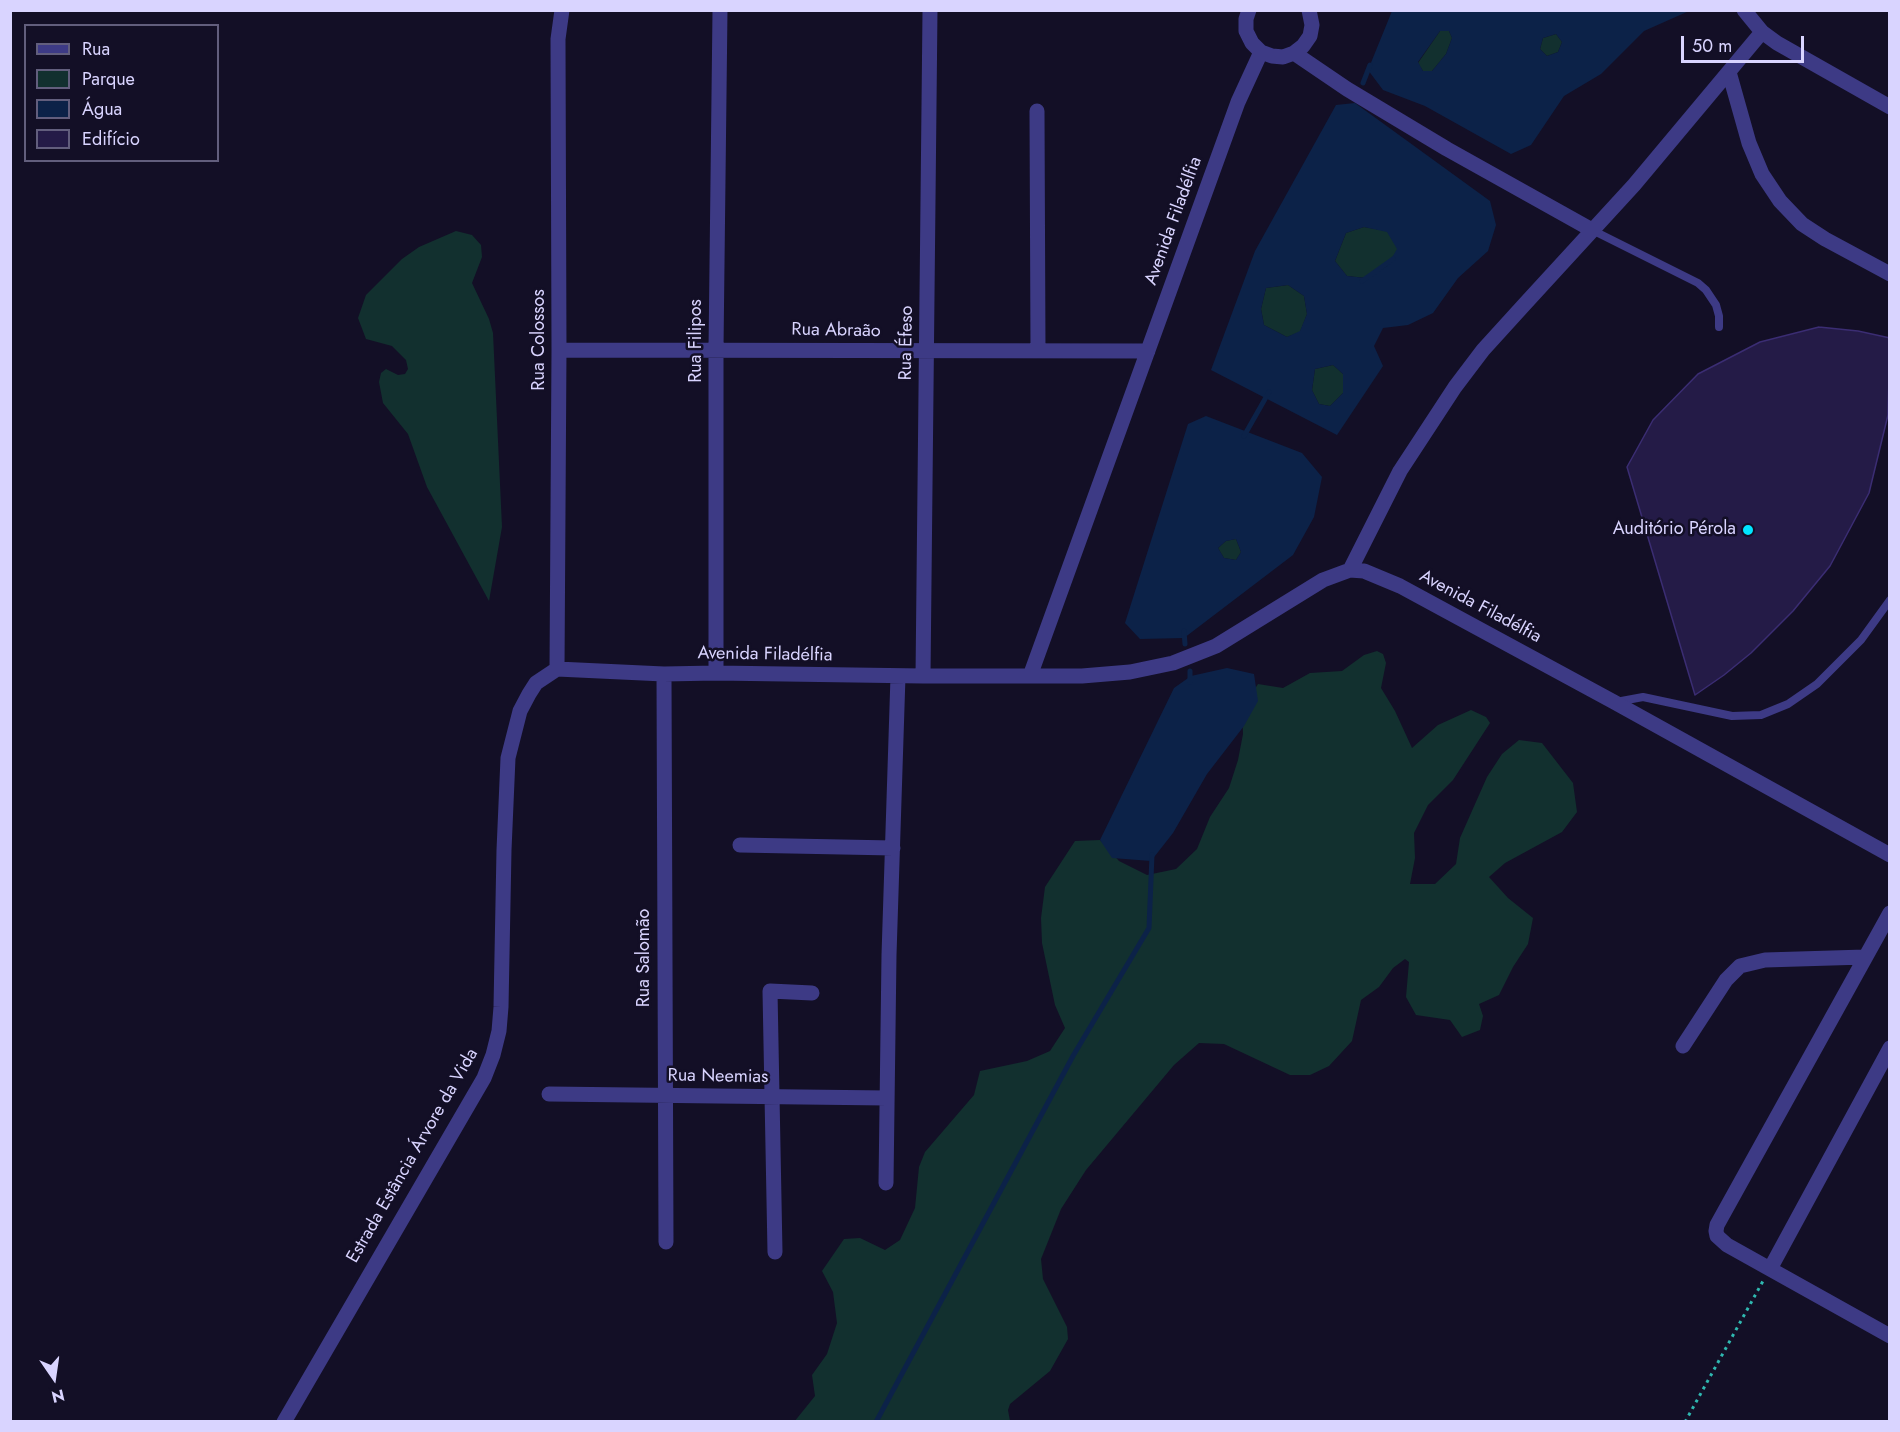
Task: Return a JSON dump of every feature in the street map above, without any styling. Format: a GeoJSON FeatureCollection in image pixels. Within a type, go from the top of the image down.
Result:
{"type":"FeatureCollection","features":[{"type":"Feature","properties":{"kind":"street","name":"Rua Colossos"},"geometry":{"type":"LineString","coordinates":[[557,669],[560,350],[558,39],[562,10]]}},
{"type":"Feature","properties":{"kind":"street","name":"Rua Filipos"},"geometry":{"type":"LineString","coordinates":[[716,673],[716,349],[720,10]]}},
{"type":"Feature","properties":{"kind":"street","name":"Rua Éfeso"},"geometry":{"type":"LineString","coordinates":[[923,676],[930,10]]}},
{"type":"Feature","properties":{"kind":"street"},"geometry":{"type":"LineString","coordinates":[[1249,10],[1246,31],[1252,43],[1261,52],[1283,57],[1294,53],[1310,36],[1312,25],[1309,10]]}},
{"type":"Feature","properties":{"kind":"street"},"geometry":{"type":"LineString","coordinates":[[1744,10],[1762,32],[1802,58],[1890,107]]}},
{"type":"Feature","properties":{"kind":"street"},"geometry":{"type":"LineString","coordinates":[[1350,570],[1400,471],[1455,387],[1491,341],[1648,168],[1762,32]]}},
{"type":"Feature","properties":{"kind":"street","name":"Avenida Filadélfia"},"geometry":{"type":"LineString","coordinates":[[1030,676],[1238,102],[1261,52]]}},
{"type":"Feature","properties":{"kind":"street"},"geometry":{"type":"LineString","coordinates":[[1294,53],[1347,89],[1447,149],[1592,230]]}},
{"type":"Feature","properties":{"kind":"street"},"geometry":{"type":"LineString","coordinates":[[1729,72],[1749,143],[1762,174],[1780,201],[1803,224],[1825,239],[1890,274]]}},
{"type":"Feature","properties":{"kind":"street"},"geometry":{"type":"LineString","coordinates":[[1037,111],[1038,351]]}},
{"type":"Feature","properties":{"kind":"street","name":"Rua Abraão"},"geometry":{"type":"LineString","coordinates":[[560,350],[1148,351]]}},
{"type":"Feature","properties":{"kind":"street","name":"Avenida Filadélfia"},"geometry":{"type":"LineString","coordinates":[[557,669],[664,674],[898,676],[1082,676],[1130,672],[1173,663],[1216,646],[1323,580],[1350,570],[1364,571],[1400,586],[1890,855]]}},
{"type":"Feature","properties":{"kind":"street","name":"Estrada Estância Árvore da Vida"},"geometry":{"type":"LineString","coordinates":[[284,1422],[484,1077],[494,1055],[501,1007],[508,758],[520,711],[536,683],[557,669]]}},
{"type":"Feature","properties":{"kind":"street","name":"Rua Salomão"},"geometry":{"type":"LineString","coordinates":[[664,674],[666,1242]]}},
{"type":"Feature","properties":{"kind":"street"},"geometry":{"type":"LineString","coordinates":[[886,1183],[898,676]]}},
{"type":"Feature","properties":{"kind":"street"},"geometry":{"type":"LineString","coordinates":[[740,845],[893,848]]}},
{"type":"Feature","properties":{"kind":"street"},"geometry":{"type":"LineString","coordinates":[[1890,913],[1717,1225],[1717,1236],[1727,1245],[1890,1336]]}},
{"type":"Feature","properties":{"kind":"street"},"geometry":{"type":"LineString","coordinates":[[1683,1046],[1726,980],[1740,966],[1765,960],[1865,957]]}},
{"type":"Feature","properties":{"kind":"street"},"geometry":{"type":"LineString","coordinates":[[775,1252],[770,991],[813,993]]}},
{"type":"Feature","properties":{"kind":"street"},"geometry":{"type":"LineString","coordinates":[[1770,1269],[1890,1048]]}},
{"type":"Feature","properties":{"kind":"street","name":"Rua Neemias"},"geometry":{"type":"LineString","coordinates":[[549,1094],[887,1098]]}},
{"type":"Feature","properties":{"kind":"lane"},"geometry":{"type":"LineString","coordinates":[[1592,230],[1706,290],[1716,305],[1719,327]]}},
{"type":"Feature","properties":{"kind":"lane"},"geometry":{"type":"LineString","coordinates":[[1614,702],[1643,697],[1732,716],[1761,715],[1788,704],[1817,684],[1861,640],[1890,600]]}},
{"type":"Feature","properties":{"kind":"path"},"geometry":{"type":"LineString","coordinates":[[1685,1422],[1770,1269]]}},
{"type":"Feature","properties":{"kind":"green space"},"geometry":{"type":"Polygon","coordinates":[[[1440,31],[1449,31],[1452,38],[1446,54],[1432,71],[1423,71],[1418,63],[1440,31]]]}},
{"type":"Feature","properties":{"kind":"green space"},"geometry":{"type":"Polygon","coordinates":[[[1556,34],[1562,42],[1558,52],[1547,56],[1540,49],[1543,38],[1556,34]]]}},
{"type":"Feature","properties":{"kind":"green space"},"geometry":{"type":"Polygon","coordinates":[[[1364,227],[1387,231],[1398,249],[1387,266],[1366,278],[1347,276],[1335,261],[1346,233],[1364,227]]]}},
{"type":"Feature","properties":{"kind":"green space"},"geometry":{"type":"Polygon","coordinates":[[[456,231],[472,235],[481,245],[482,257],[472,283],[493,333],[502,527],[489,601],[427,487],[408,434],[383,403],[379,382],[381,373],[386,369],[398,375],[405,374],[408,369],[406,360],[392,346],[366,339],[358,318],[366,295],[402,259],[419,247],[456,231]]]}},
{"type":"Feature","properties":{"kind":"green space"},"geometry":{"type":"Polygon","coordinates":[[[1288,285],[1304,296],[1307,314],[1300,332],[1287,337],[1264,325],[1261,309],[1266,288],[1288,285]]]}},
{"type":"Feature","properties":{"kind":"green space"},"geometry":{"type":"Polygon","coordinates":[[[1333,365],[1343,374],[1343,393],[1330,406],[1319,404],[1312,390],[1315,369],[1333,365]]]}},
{"type":"Feature","properties":{"kind":"green space"},"geometry":{"type":"Polygon","coordinates":[[[1236,539],[1241,552],[1236,560],[1224,558],[1218,548],[1226,541],[1236,539]]]}},
{"type":"Feature","properties":{"kind":"green space"},"geometry":{"type":"Polygon","coordinates":[[[1377,651],[1383,654],[1386,663],[1381,688],[1395,711],[1412,748],[1438,725],[1471,710],[1486,717],[1490,723],[1453,780],[1428,805],[1414,833],[1415,858],[1410,884],[1435,884],[1456,864],[1460,838],[1487,777],[1502,754],[1519,740],[1542,743],[1573,783],[1577,812],[1562,832],[1505,863],[1489,877],[1508,898],[1533,918],[1528,944],[1499,995],[1479,1004],[1483,1016],[1480,1030],[1462,1037],[1450,1020],[1416,1015],[1406,997],[1409,962],[1405,959],[1393,968],[1379,987],[1361,1000],[1352,1041],[1329,1066],[1310,1075],[1290,1075],[1224,1044],[1199,1043],[1174,1065],[1086,1170],[1061,1209],[1041,1259],[1043,1279],[1067,1327],[1068,1339],[1050,1371],[1010,1404],[1008,1410],[1010,1421],[794,1422],[815,1396],[812,1375],[827,1354],[837,1323],[833,1292],[822,1271],[844,1239],[860,1238],[885,1250],[900,1240],[915,1208],[919,1167],[925,1152],[974,1095],[980,1071],[1027,1061],[1050,1051],[1065,1028],[1055,1005],[1042,943],[1041,918],[1045,887],[1075,841],[1100,840],[1119,861],[1147,875],[1176,869],[1197,849],[1210,817],[1229,788],[1243,734],[1242,709],[1258,684],[1283,688],[1310,673],[1342,671],[1364,655],[1377,651]]]}},
{"type":"Feature","properties":{"kind":"water"},"geometry":{"type":"Polygon","coordinates":[[[1392,10],[1689,11],[1644,31],[1601,74],[1564,96],[1531,145],[1511,154],[1425,106],[1383,90],[1368,70],[1392,10]],[[1440,31],[1418,62],[1423,71],[1432,71],[1446,54],[1452,38],[1449,31],[1440,31]],[[1556,34],[1543,38],[1540,49],[1547,56],[1558,52],[1562,42],[1556,34]]]}},
{"type":"Feature","properties":{"kind":"water"},"geometry":{"type":"Polygon","coordinates":[[[1355,103],[1490,201],[1496,225],[1488,251],[1458,278],[1433,313],[1408,325],[1383,328],[1374,346],[1383,366],[1337,435],[1211,370],[1255,251],[1336,105],[1355,103]],[[1364,227],[1346,233],[1335,261],[1347,276],[1366,278],[1387,266],[1397,249],[1387,232],[1364,227]],[[1288,285],[1266,288],[1261,309],[1264,325],[1287,337],[1300,331],[1307,314],[1304,296],[1288,285]],[[1333,365],[1315,369],[1312,390],[1319,404],[1330,406],[1343,393],[1343,374],[1333,365]]]}},
{"type":"Feature","properties":{"kind":"water"},"geometry":{"type":"Polygon","coordinates":[[[1206,416],[1302,453],[1322,477],[1314,517],[1293,555],[1184,638],[1140,639],[1125,623],[1188,424],[1206,416]],[[1236,539],[1226,541],[1218,548],[1224,558],[1236,560],[1241,552],[1236,539]]]}},
{"type":"Feature","properties":{"kind":"water"},"geometry":{"type":"Polygon","coordinates":[[[1227,668],[1254,674],[1258,701],[1244,726],[1207,774],[1173,833],[1151,861],[1112,858],[1100,840],[1174,688],[1191,676],[1227,668]]]}},
{"type":"Feature","properties":{"kind":"building","name":"Auditório Pérola"},"geometry":{"type":"Polygon","coordinates":[[[1819,327],[1858,331],[1890,338],[1888,415],[1869,493],[1830,566],[1793,611],[1751,653],[1695,695],[1627,467],[1653,420],[1698,374],[1760,342],[1819,327]]]}},
{"type":"Feature","properties":{"kind":"waterway"},"geometry":{"type":"LineString","coordinates":[[1363,83],[1370,65]]}},
{"type":"Feature","properties":{"kind":"waterway"},"geometry":{"type":"LineString","coordinates":[[1362,281],[1393,259]]}},
{"type":"Feature","properties":{"kind":"waterway"},"geometry":{"type":"LineString","coordinates":[[1244,436],[1269,392]]}},
{"type":"Feature","properties":{"kind":"waterway"},"geometry":{"type":"LineString","coordinates":[[1184,631],[1185,644]]}},
{"type":"Feature","properties":{"kind":"waterway"},"geometry":{"type":"LineString","coordinates":[[1190,671],[1190,682]]}},
{"type":"Feature","properties":{"kind":"waterway"},"geometry":{"type":"LineString","coordinates":[[876,1422],[1073,1056],[1149,928],[1152,855]]}},
{"type":"Feature","properties":{"kind":"place","name":"Auditório Pérola"},"geometry":{"type":"Point","coordinates":[1748,530]}}]}
